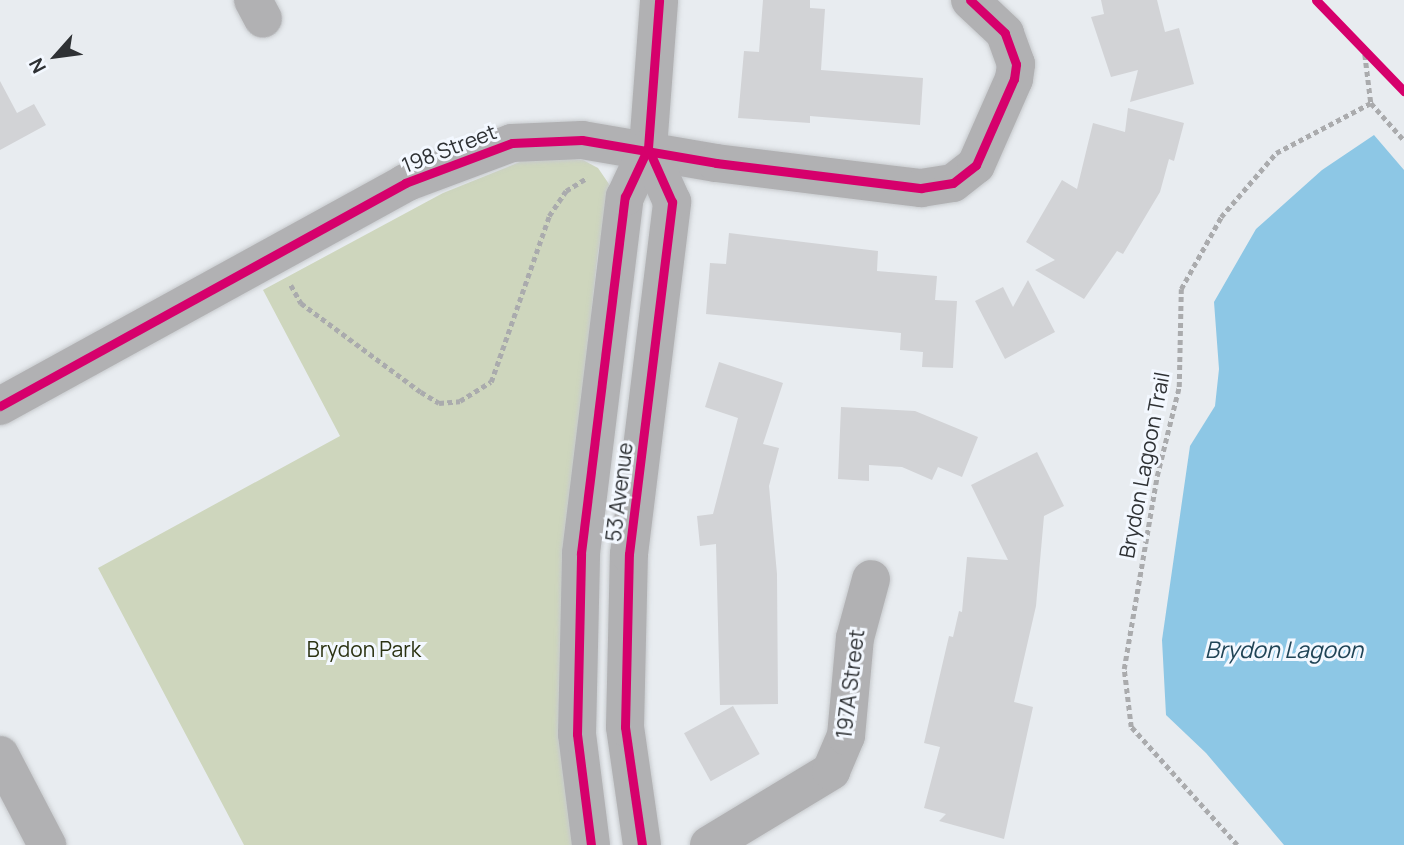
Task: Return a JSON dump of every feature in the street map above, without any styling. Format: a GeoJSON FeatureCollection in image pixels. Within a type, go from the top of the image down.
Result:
{"type":"FeatureCollection","features":[{"type":"Feature","properties":{"kind":"street","name":"53 Avenue"},"geometry":{"type":"LineString","coordinates":[[591,845],[577,734],[580,553],[625,197],[648,148],[659,0]]}},
{"type":"Feature","properties":{"kind":"street","name":"198 Street"},"geometry":{"type":"LineString","coordinates":[[4,394],[275,254],[405,183],[484,151],[541,139],[648,148],[716,163],[921,188],[953,183],[976,164],[1014,79],[1016,64],[1005,33],[970,0]]}},
{"type":"Feature","properties":{"kind":"street","name":"53 Avenue"},"geometry":{"type":"LineString","coordinates":[[642,845],[625,727],[629,554],[672,202],[648,148]]}},
{"type":"Feature","properties":{"kind":"street","name":"197A Street"},"geometry":{"type":"LineString","coordinates":[[709,845],[816,785],[836,763],[846,736],[858,618],[871,579]]}},
{"type":"Feature","properties":{"kind":"street"},"geometry":{"type":"LineString","coordinates":[[0,755],[47,845]]}},
{"type":"Feature","properties":{"kind":"path"},"geometry":{"type":"LineString","coordinates":[[1354,37],[1380,64]]}},
{"type":"Feature","properties":{"kind":"path"},"geometry":{"type":"LineString","coordinates":[[1364,46],[1371,103],[1404,140]]}},
{"type":"Feature","properties":{"kind":"path"},"geometry":{"type":"LineString","coordinates":[[275,254],[300,303],[421,392],[449,404],[491,382],[549,216],[566,191],[587,178]]}},
{"type":"Feature","properties":{"kind":"green space","name":"Brydon Park"},"geometry":{"type":"Polygon","coordinates":[[[532,157],[583,160],[598,168],[611,187],[598,252],[573,481],[573,845],[244,845],[98,568],[340,436],[263,290],[443,193],[532,157]]]}},
{"type":"Feature","properties":{"kind":"water","name":"Brydon Lagoon"},"geometry":{"type":"Polygon","coordinates":[[[1374,135],[1404,170],[1404,845],[1284,845],[1206,753],[1166,715],[1162,640],[1190,446],[1215,406],[1219,369],[1214,302],[1256,229],[1322,170],[1374,135]]]}},
{"type":"Feature","properties":{"kind":"building"},"geometry":{"type":"Polygon","coordinates":[[[763,0],[810,0],[810,8],[825,9],[821,70],[923,78],[920,125],[810,116],[810,123],[738,118],[744,51],[759,52],[763,0]]]}},
{"type":"Feature","properties":{"kind":"building"},"geometry":{"type":"Polygon","coordinates":[[[1101,0],[1157,0],[1165,32],[1179,28],[1194,84],[1130,102],[1138,70],[1111,77],[1091,17],[1104,14],[1101,0]]]}},
{"type":"Feature","properties":{"kind":"building"},"geometry":{"type":"Polygon","coordinates":[[[0,81],[17,113],[34,104],[46,125],[0,150],[0,81]]]}},
{"type":"Feature","properties":{"kind":"building"},"geometry":{"type":"Polygon","coordinates":[[[1128,108],[1184,123],[1174,161],[1169,159],[1160,192],[1123,254],[1117,251],[1084,299],[1035,270],[1055,260],[1026,242],[1062,180],[1077,189],[1093,123],[1125,132],[1128,108]]]}},
{"type":"Feature","properties":{"kind":"building"},"geometry":{"type":"Polygon","coordinates":[[[729,233],[878,251],[877,271],[937,276],[935,300],[957,301],[953,368],[922,367],[923,352],[900,350],[901,333],[706,314],[710,263],[726,264],[729,233]]]}},
{"type":"Feature","properties":{"kind":"building"},"geometry":{"type":"Polygon","coordinates":[[[1028,280],[1055,332],[1005,359],[975,301],[1003,287],[1013,307],[1028,280]]]}},
{"type":"Feature","properties":{"kind":"building"},"geometry":{"type":"Polygon","coordinates":[[[719,362],[783,383],[763,444],[779,448],[769,486],[777,574],[778,704],[720,705],[716,544],[700,546],[697,516],[713,514],[738,418],[705,407],[719,362]]]}},
{"type":"Feature","properties":{"kind":"building"},"geometry":{"type":"Polygon","coordinates":[[[841,407],[915,411],[978,437],[962,477],[938,467],[932,480],[902,467],[869,465],[869,481],[838,479],[841,407]]]}},
{"type":"Feature","properties":{"kind":"building"},"geometry":{"type":"Polygon","coordinates":[[[1037,452],[1064,506],[1044,516],[1036,606],[1014,702],[1033,707],[1004,839],[939,821],[946,814],[924,808],[940,747],[924,743],[949,636],[953,637],[959,611],[962,612],[967,557],[1008,560],[971,485],[1037,452]]]}},
{"type":"Feature","properties":{"kind":"building"},"geometry":{"type":"Polygon","coordinates":[[[733,706],[760,754],[711,781],[684,733],[733,706]]]}},
{"type":"Feature","properties":{"kind":"cycle path"},"geometry":{"type":"LineString","coordinates":[[591,845],[577,734],[581,553],[625,197],[648,148],[659,0]]}},
{"type":"Feature","properties":{"kind":"cycle path"},"geometry":{"type":"LineString","coordinates":[[0,406],[405,183],[512,143],[582,140],[716,163],[921,188],[953,183],[976,165],[1014,79],[1016,64],[1005,33],[970,0]]}},
{"type":"Feature","properties":{"kind":"cycle path"},"geometry":{"type":"LineString","coordinates":[[1316,0],[1404,91]]}},
{"type":"Feature","properties":{"kind":"cycle path"},"geometry":{"type":"LineString","coordinates":[[642,845],[625,727],[629,554],[672,202],[648,148]]}}]}
